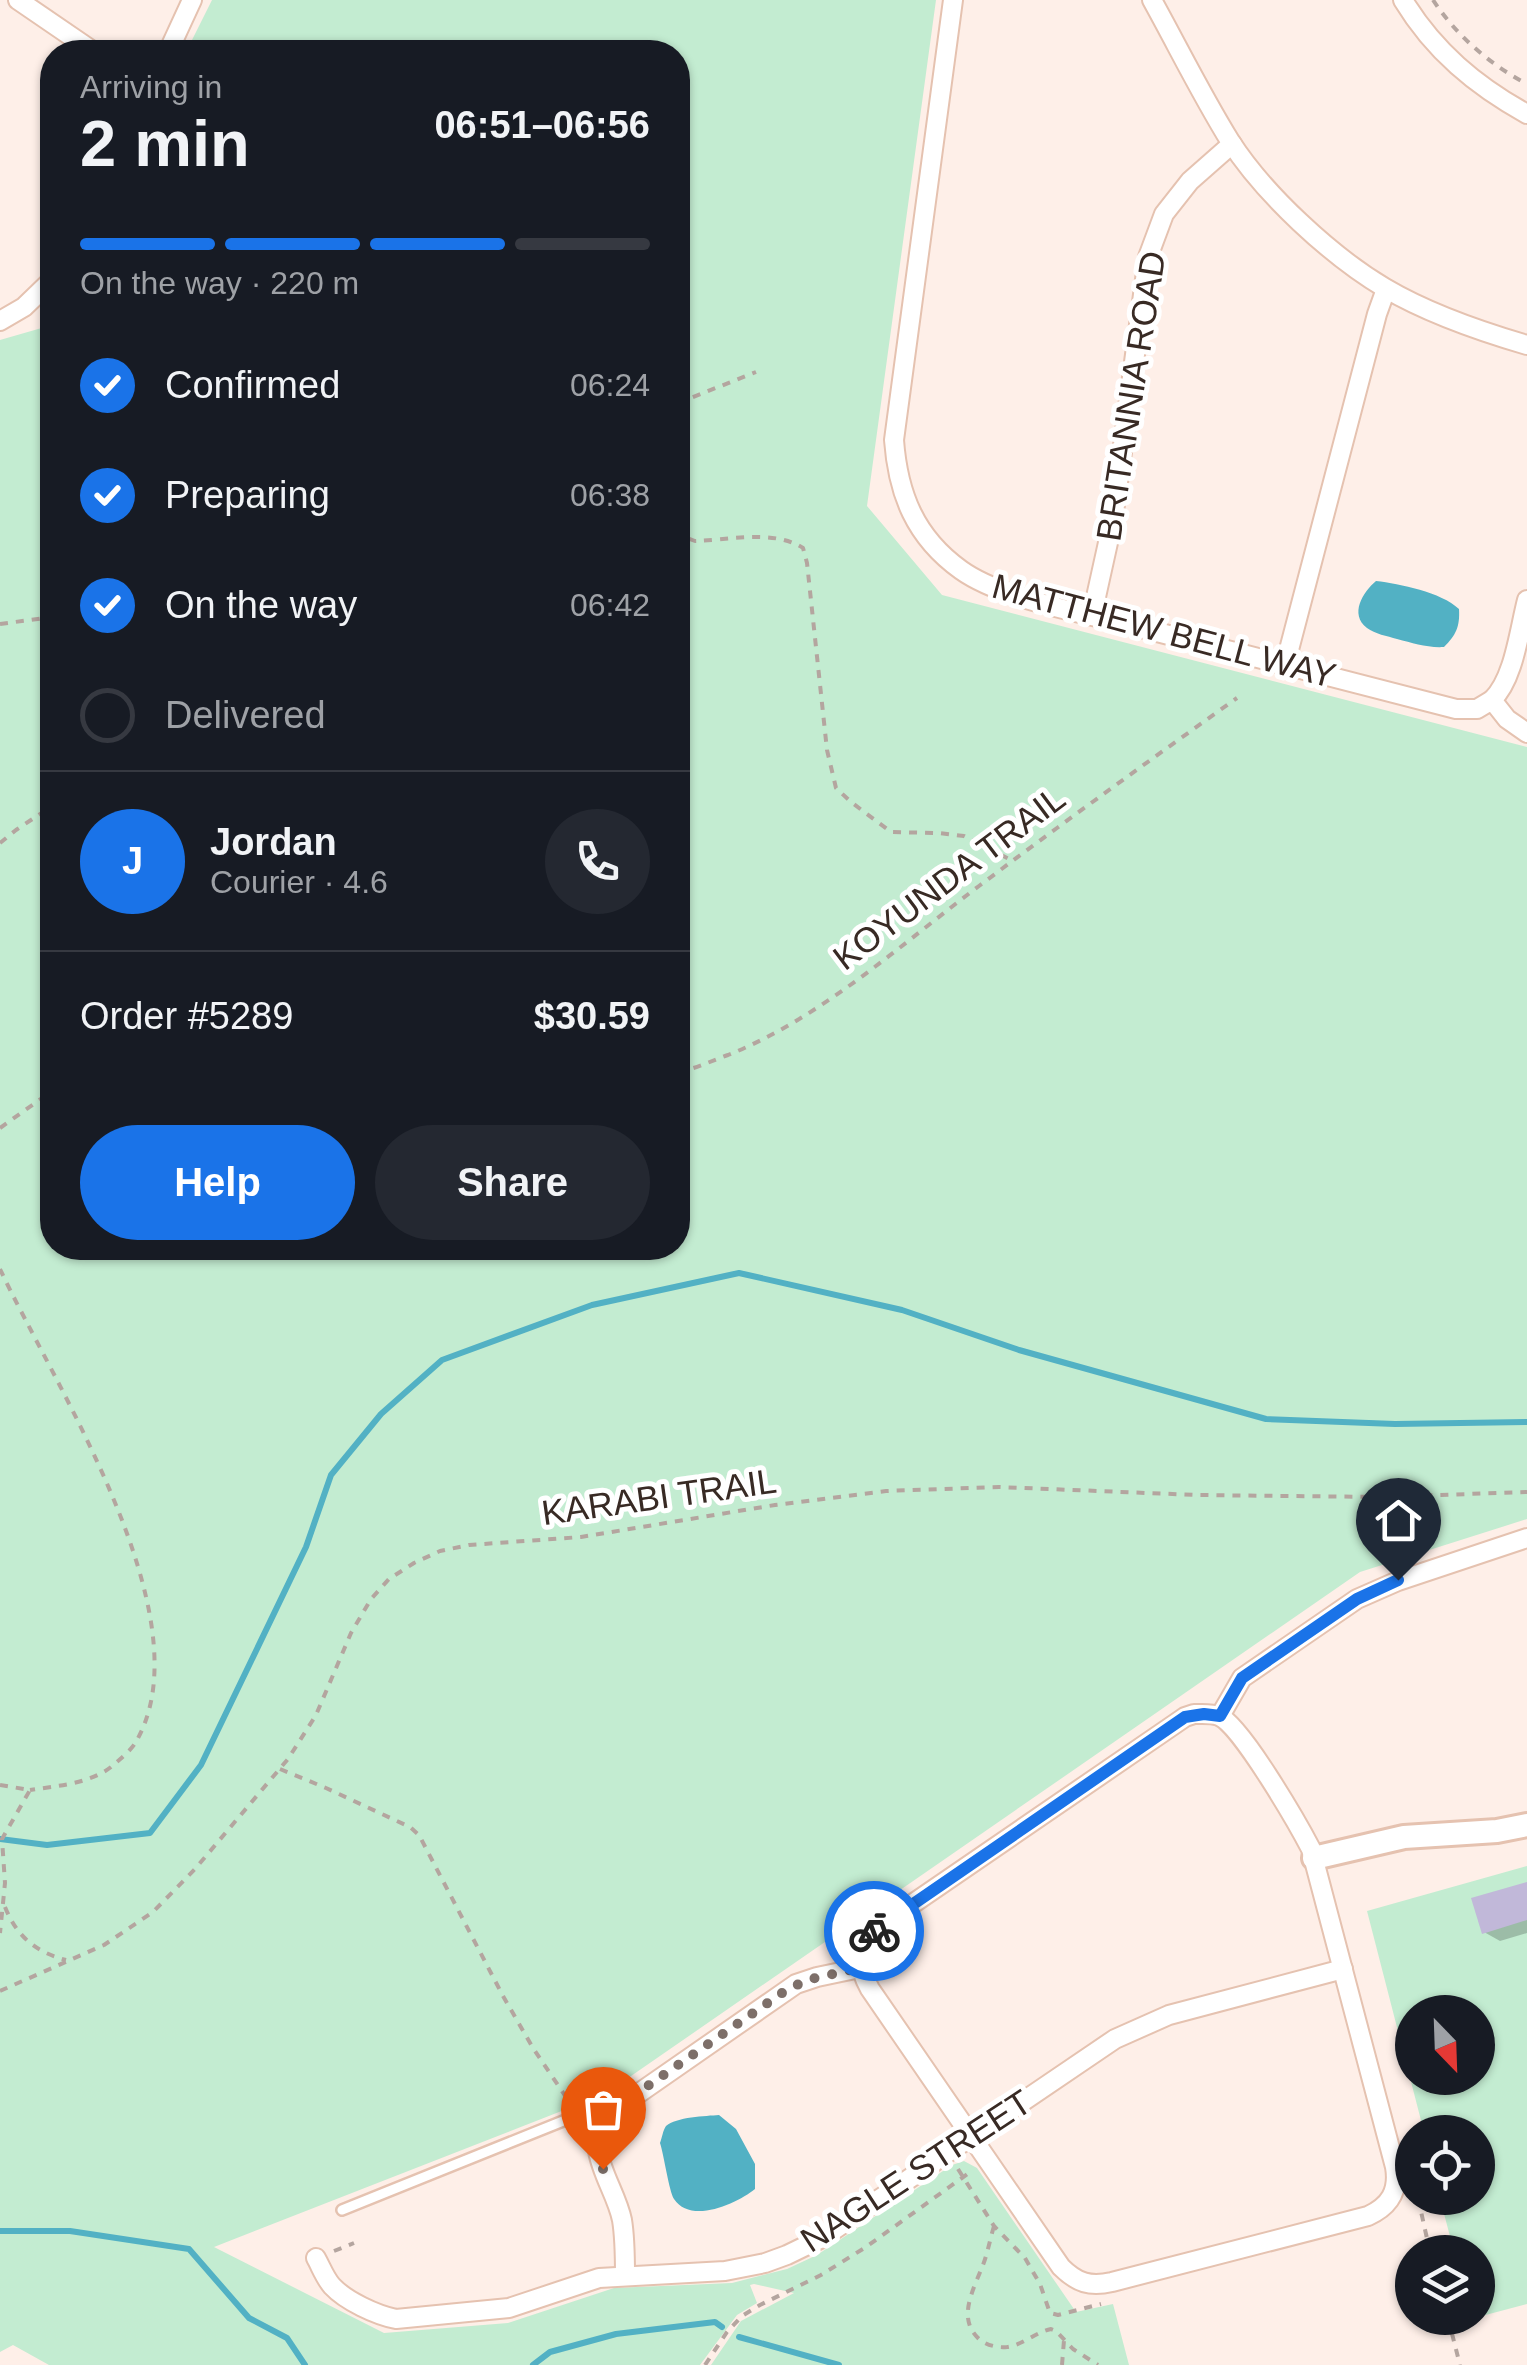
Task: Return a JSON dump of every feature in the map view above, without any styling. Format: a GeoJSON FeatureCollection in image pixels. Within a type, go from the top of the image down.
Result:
{"type":"FeatureCollection","features":[{"type":"Feature","properties":{"kind":"street"},"geometry":{"type":"LineString","coordinates":[[18,0],[76,40]]}},
{"type":"Feature","properties":{"kind":"street"},"geometry":{"type":"LineString","coordinates":[[174,40],[192,0]]}},
{"type":"Feature","properties":{"kind":"street","name":"MATTHEW BELL WAY"},"geometry":{"type":"LineString","coordinates":[[952,0],[894,440],[901,489],[920,527],[938,550],[981,583],[1456,709],[1476,709],[1492,700]]}},
{"type":"Feature","properties":{"kind":"street"},"geometry":{"type":"LineString","coordinates":[[1152,0],[1232,144],[1307,228],[1386,289],[1469,327],[1527,346]]}},
{"type":"Feature","properties":{"kind":"street"},"geometry":{"type":"LineString","coordinates":[[1403,0],[1428,36],[1473,81],[1527,114]]}},
{"type":"Feature","properties":{"kind":"street","name":"BRITANNIA ROAD"},"geometry":{"type":"LineString","coordinates":[[1092,615],[1113,520],[1148,257],[1164,214],[1190,180],[1232,144]]}},
{"type":"Feature","properties":{"kind":"street"},"geometry":{"type":"LineString","coordinates":[[1285,665],[1386,289]]}},
{"type":"Feature","properties":{"kind":"street"},"geometry":{"type":"LineString","coordinates":[[0,321],[40,292]]}},
{"type":"Feature","properties":{"kind":"street"},"geometry":{"type":"LineString","coordinates":[[1527,600],[1507,678],[1492,700],[1507,719],[1527,733]]}},
{"type":"Feature","properties":{"kind":"street"},"geometry":{"type":"LineString","coordinates":[[1220,1716],[1242,1678],[1357,1599],[1398,1580],[1527,1538]]}},
{"type":"Feature","properties":{"kind":"street"},"geometry":{"type":"LineString","coordinates":[[1220,1716],[1234,1729],[1284,1800],[1314,1858],[1396,2176],[1394,2194],[1368,2216],[1112,2282],[1078,2282],[1061,2267],[870,1988],[860,1968],[864,1944],[888,1920],[1185,1717],[1220,1716]]}},
{"type":"Feature","properties":{"kind":"street"},"geometry":{"type":"LineString","coordinates":[[1314,1858],[1404,1837],[1497,1831],[1527,1825]]}},
{"type":"Feature","properties":{"kind":"street"},"geometry":{"type":"LineString","coordinates":[[625,2276],[622,2220],[596,2148],[600,2124],[613,2110],[785,1991],[807,1980],[860,1968]]}},
{"type":"Feature","properties":{"kind":"street","name":"NAGLE STREET"},"geometry":{"type":"LineString","coordinates":[[316,2258],[334,2288],[367,2310],[396,2319],[509,2308],[599,2278],[725,2271],[766,2263],[822,2238],[1094,2051],[1149,2022],[1343,1968]]}},
{"type":"Feature","properties":{"kind":"lane"},"geometry":{"type":"LineString","coordinates":[[342,2210],[578,2115],[600,2124]]}},
{"type":"Feature","properties":{"kind":"path"},"geometry":{"type":"LineString","coordinates":[[1432,0],[1465,40],[1527,84]]}},
{"type":"Feature","properties":{"kind":"path"},"geometry":{"type":"LineString","coordinates":[[690,398],[756,372]]}},
{"type":"Feature","properties":{"kind":"path"},"geometry":{"type":"LineString","coordinates":[[690,539],[769,537],[803,548],[827,750],[836,788],[892,832],[964,836],[1013,860]]}},
{"type":"Feature","properties":{"kind":"path"},"geometry":{"type":"LineString","coordinates":[[0,624],[40,619]]}},
{"type":"Feature","properties":{"kind":"path","name":"KOYUNDA TRAIL"},"geometry":{"type":"LineString","coordinates":[[690,1070],[753,1045],[854,982],[1013,860],[1236,698]]}},
{"type":"Feature","properties":{"kind":"path"},"geometry":{"type":"LineString","coordinates":[[0,844],[40,814]]}},
{"type":"Feature","properties":{"kind":"path"},"geometry":{"type":"LineString","coordinates":[[0,1128],[40,1100]]}},
{"type":"Feature","properties":{"kind":"path"},"geometry":{"type":"LineString","coordinates":[[0,1269],[77,1418],[122,1520],[146,1594],[154,1652],[152,1704],[136,1743],[107,1770],[70,1784],[30,1790],[0,1785]]}},
{"type":"Feature","properties":{"kind":"path","name":"KARABI TRAIL"},"geometry":{"type":"LineString","coordinates":[[0,1991],[104,1945],[153,1912],[280,1769],[316,1715],[351,1633],[371,1599],[389,1579],[440,1551],[469,1545],[581,1537],[886,1491],[999,1487],[1381,1497],[1527,1492]]}},
{"type":"Feature","properties":{"kind":"path"},"geometry":{"type":"LineString","coordinates":[[280,1769],[419,1835],[503,1996],[578,2115]]}},
{"type":"Feature","properties":{"kind":"path"},"geometry":{"type":"LineString","coordinates":[[0,1934],[5,1883],[1,1836],[30,1790]]}},
{"type":"Feature","properties":{"kind":"path"},"geometry":{"type":"LineString","coordinates":[[3,1903],[12,1924],[30,1945],[69,1961]]}},
{"type":"Feature","properties":{"kind":"path"},"geometry":{"type":"LineString","coordinates":[[954,2162],[994,2226],[1025,2258],[1054,2316]]}},
{"type":"Feature","properties":{"kind":"path"},"geometry":{"type":"LineString","coordinates":[[706,2365],[742,2316],[836,2266],[978,2168]]}},
{"type":"Feature","properties":{"kind":"path"},"geometry":{"type":"LineString","coordinates":[[994,2226],[969,2310],[974,2334],[988,2344],[1010,2347],[1045,2330],[1056,2330],[1098,2365]]}},
{"type":"Feature","properties":{"kind":"path"},"geometry":{"type":"LineString","coordinates":[[316,2258],[354,2243]]}},
{"type":"Feature","properties":{"kind":"path"},"geometry":{"type":"LineString","coordinates":[[1054,2316],[1105,2302]]}},
{"type":"Feature","properties":{"kind":"path"},"geometry":{"type":"LineString","coordinates":[[1051,2329],[1054,2316]]}},
{"type":"Feature","properties":{"kind":"path"},"geometry":{"type":"LineString","coordinates":[[1452,2335],[1460,2365]]}},
{"type":"Feature","properties":{"kind":"path"},"geometry":{"type":"LineString","coordinates":[[1062,2365],[1064,2340]]}},
{"type":"Feature","properties":{"kind":"green space"},"geometry":{"type":"Polygon","coordinates":[[[212,0],[936,0],[867,506],[942,595],[1527,747],[1527,1519],[1360,1572],[605,2094],[214,2247],[384,2333],[508,2323],[614,2288],[732,2283],[787,2269],[817,2255],[952,2165],[964,2161],[977,2168],[1076,2312],[1113,2304],[1129,2365],[711,2365],[741,2321],[794,2293],[754,2284],[750,2285],[757,2303],[737,2315],[700,2365],[49,2365],[13,2345],[0,2352],[0,340],[40,328],[40,1260],[690,1260],[690,40],[192,40],[212,0]]]}},
{"type":"Feature","properties":{"kind":"green space"},"geometry":{"type":"Polygon","coordinates":[[[1527,1866],[1527,2304],[1495,2312],[1495,2235],[1450,2235],[1444,2215],[1495,2215],[1495,2115],[1420,2115],[1414,2095],[1495,2095],[1495,1995],[1395,1995],[1395,2020],[1367,1911],[1527,1866]]]}},
{"type":"Feature","properties":{"kind":"water"},"geometry":{"type":"Polygon","coordinates":[[[1376,581],[1420,590],[1459,609],[1452,639],[1444,647],[1432,647],[1367,628],[1359,610],[1363,597],[1376,581]]]}},
{"type":"Feature","properties":{"kind":"water"},"geometry":{"type":"Polygon","coordinates":[[[719,2115],[736,2129],[755,2164],[755,2189],[714,2209],[682,2207],[670,2189],[660,2143],[665,2128],[691,2118],[719,2115]]]}},
{"type":"Feature","properties":{"kind":"building"},"geometry":{"type":"Polygon","coordinates":[[[1527,1882],[1527,1920],[1482,1934],[1471,1898],[1527,1882]]]}},
{"type":"Feature","properties":{"kind":"waterway"},"geometry":{"type":"LineString","coordinates":[[0,1839],[47,1845],[150,1833],[201,1765],[306,1547],[331,1475],[381,1414],[442,1360],[592,1305],[739,1273],[902,1310],[1019,1350],[1266,1419],[1395,1424],[1527,1422]]}},
{"type":"Feature","properties":{"kind":"waterway"},"geometry":{"type":"LineString","coordinates":[[0,2231],[70,2231],[189,2249],[249,2318],[287,2338],[305,2365]]}},
{"type":"Feature","properties":{"kind":"waterway"},"geometry":{"type":"LineString","coordinates":[[533,2365],[550,2352],[616,2334],[715,2322],[722,2327]]}},
{"type":"Feature","properties":{"kind":"waterway"},"geometry":{"type":"LineString","coordinates":[[739,2337],[839,2365]]}},
{"type":"Feature","properties":{"kind":"way so far"},"geometry":{"type":"LineString","coordinates":[[603,2169],[596,2139],[606,2116],[785,1991],[807,1980],[860,1968],[861,1951],[874,1931]]}},
{"type":"Feature","properties":{"kind":"route"},"geometry":{"type":"LineString","coordinates":[[874,1931],[1185,1717],[1220,1716],[1242,1678],[1339,1610],[1398,1580]]}}]}
